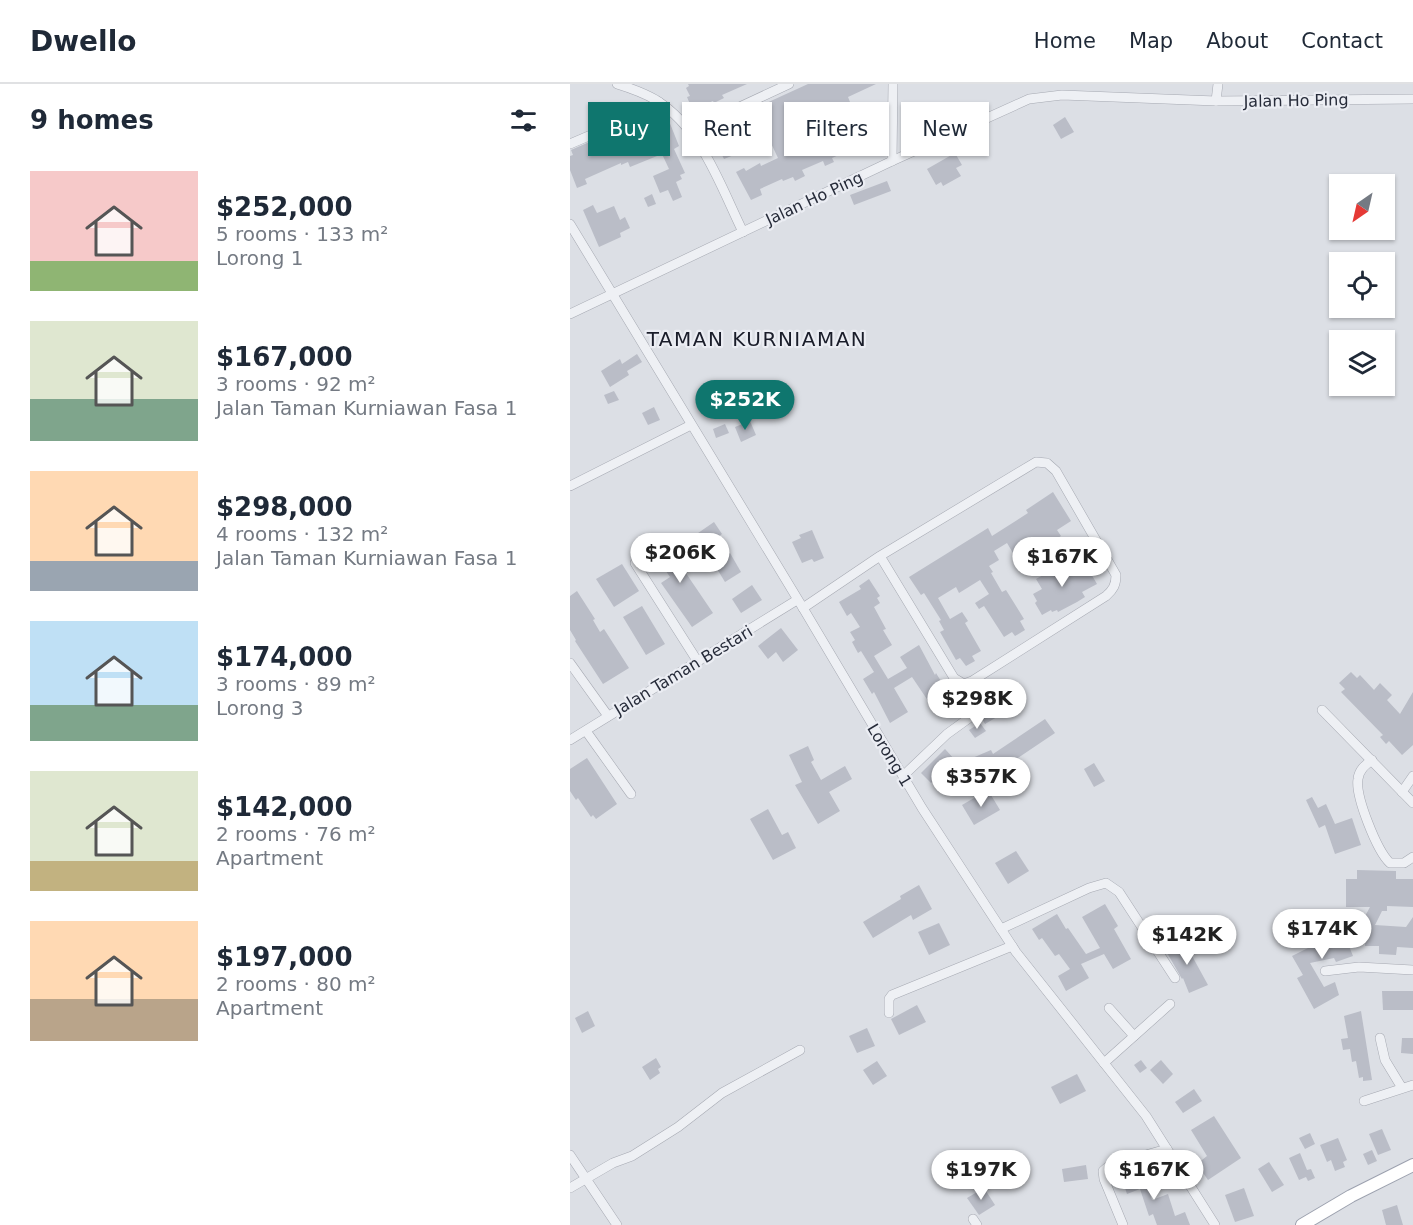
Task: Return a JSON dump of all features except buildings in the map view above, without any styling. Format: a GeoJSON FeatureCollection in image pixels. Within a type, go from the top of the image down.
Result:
{"type":"FeatureCollection","features":[{"type":"Feature","properties":{"kind":"main road"},"geometry":{"type":"LineString","coordinates":[[1302,1225],[1351,1196],[1413,1165]]}},
{"type":"Feature","properties":{"kind":"street"},"geometry":{"type":"LineString","coordinates":[[617,84],[645,94],[659,102]]}},
{"type":"Feature","properties":{"kind":"street"},"geometry":{"type":"LineString","coordinates":[[750,102],[789,84]]}},
{"type":"Feature","properties":{"kind":"street"},"geometry":{"type":"LineString","coordinates":[[892,161],[893,84]]}},
{"type":"Feature","properties":{"kind":"street"},"geometry":{"type":"LineString","coordinates":[[1216,101],[1218,84]]}},
{"type":"Feature","properties":{"kind":"street","name":"Jalan Ho Ping"},"geometry":{"type":"LineString","coordinates":[[570,314],[1016,104],[1047,95],[1216,101],[1413,99]]}},
{"type":"Feature","properties":{"kind":"street"},"geometry":{"type":"LineString","coordinates":[[670,112],[682,123]]}},
{"type":"Feature","properties":{"kind":"street"},"geometry":{"type":"LineString","coordinates":[[570,144],[588,136]]}},
{"type":"Feature","properties":{"kind":"street"},"geometry":{"type":"LineString","coordinates":[[705,156],[743,232]]}},
{"type":"Feature","properties":{"kind":"street","name":"Lorong 1"},"geometry":{"type":"LineString","coordinates":[[570,224],[903,776],[1001,929],[1146,1116],[1215,1225]]}},
{"type":"Feature","properties":{"kind":"street"},"geometry":{"type":"LineString","coordinates":[[570,486],[691,425]]}},
{"type":"Feature","properties":{"kind":"street","name":"Jalan Taman Bestari"},"geometry":{"type":"LineString","coordinates":[[570,740],[1030,464],[1041,462],[1052,466],[1056,471],[1116,575],[1116,581],[1106,596],[964,684],[954,678],[880,556]]}},
{"type":"Feature","properties":{"kind":"street"},"geometry":{"type":"LineString","coordinates":[[635,563],[698,662]]}},
{"type":"Feature","properties":{"kind":"street"},"geometry":{"type":"LineString","coordinates":[[570,663],[608,716]]}},
{"type":"Feature","properties":{"kind":"street"},"geometry":{"type":"LineString","coordinates":[[1322,710],[1413,803]]}},
{"type":"Feature","properties":{"kind":"street"},"geometry":{"type":"LineString","coordinates":[[903,776],[947,734],[976,713]]}},
{"type":"Feature","properties":{"kind":"street"},"geometry":{"type":"LineString","coordinates":[[586,731],[631,794]]}},
{"type":"Feature","properties":{"kind":"street"},"geometry":{"type":"LineString","coordinates":[[1372,760],[1359,772],[1357,785],[1377,846],[1390,863],[1404,863],[1413,857]]}},
{"type":"Feature","properties":{"kind":"street"},"geometry":{"type":"LineString","coordinates":[[1402,792],[1413,776]]}},
{"type":"Feature","properties":{"kind":"street"},"geometry":{"type":"LineString","coordinates":[[1001,929],[1089,888],[1106,883],[1119,892],[1175,978]]}},
{"type":"Feature","properties":{"kind":"street"},"geometry":{"type":"LineString","coordinates":[[889,1013],[889,999],[892,995],[1012,946]]}},
{"type":"Feature","properties":{"kind":"street"},"geometry":{"type":"LineString","coordinates":[[1325,971],[1359,968],[1413,970]]}},
{"type":"Feature","properties":{"kind":"street"},"geometry":{"type":"LineString","coordinates":[[1104,1063],[1170,1004]]}},
{"type":"Feature","properties":{"kind":"street"},"geometry":{"type":"LineString","coordinates":[[1110,1008],[1134,1036]]}},
{"type":"Feature","properties":{"kind":"street"},"geometry":{"type":"LineString","coordinates":[[1380,1038],[1385,1060],[1402,1088]]}},
{"type":"Feature","properties":{"kind":"street"},"geometry":{"type":"LineString","coordinates":[[570,1188],[632,1156],[678,1127],[722,1093],[800,1050]]}},
{"type":"Feature","properties":{"kind":"street"},"geometry":{"type":"LineString","coordinates":[[1364,1101],[1413,1085]]}},
{"type":"Feature","properties":{"kind":"street"},"geometry":{"type":"LineString","coordinates":[[1123,1225],[1104,1179],[1103,1171],[1110,1165],[1167,1149]]}},
{"type":"Feature","properties":{"kind":"street"},"geometry":{"type":"LineString","coordinates":[[570,1155],[617,1225]]}},
{"type":"Feature","properties":{"kind":"district","name":"TAMAN KURNIAMAN"},"geometry":{"type":"Point","coordinates":[757,339]}}]}
